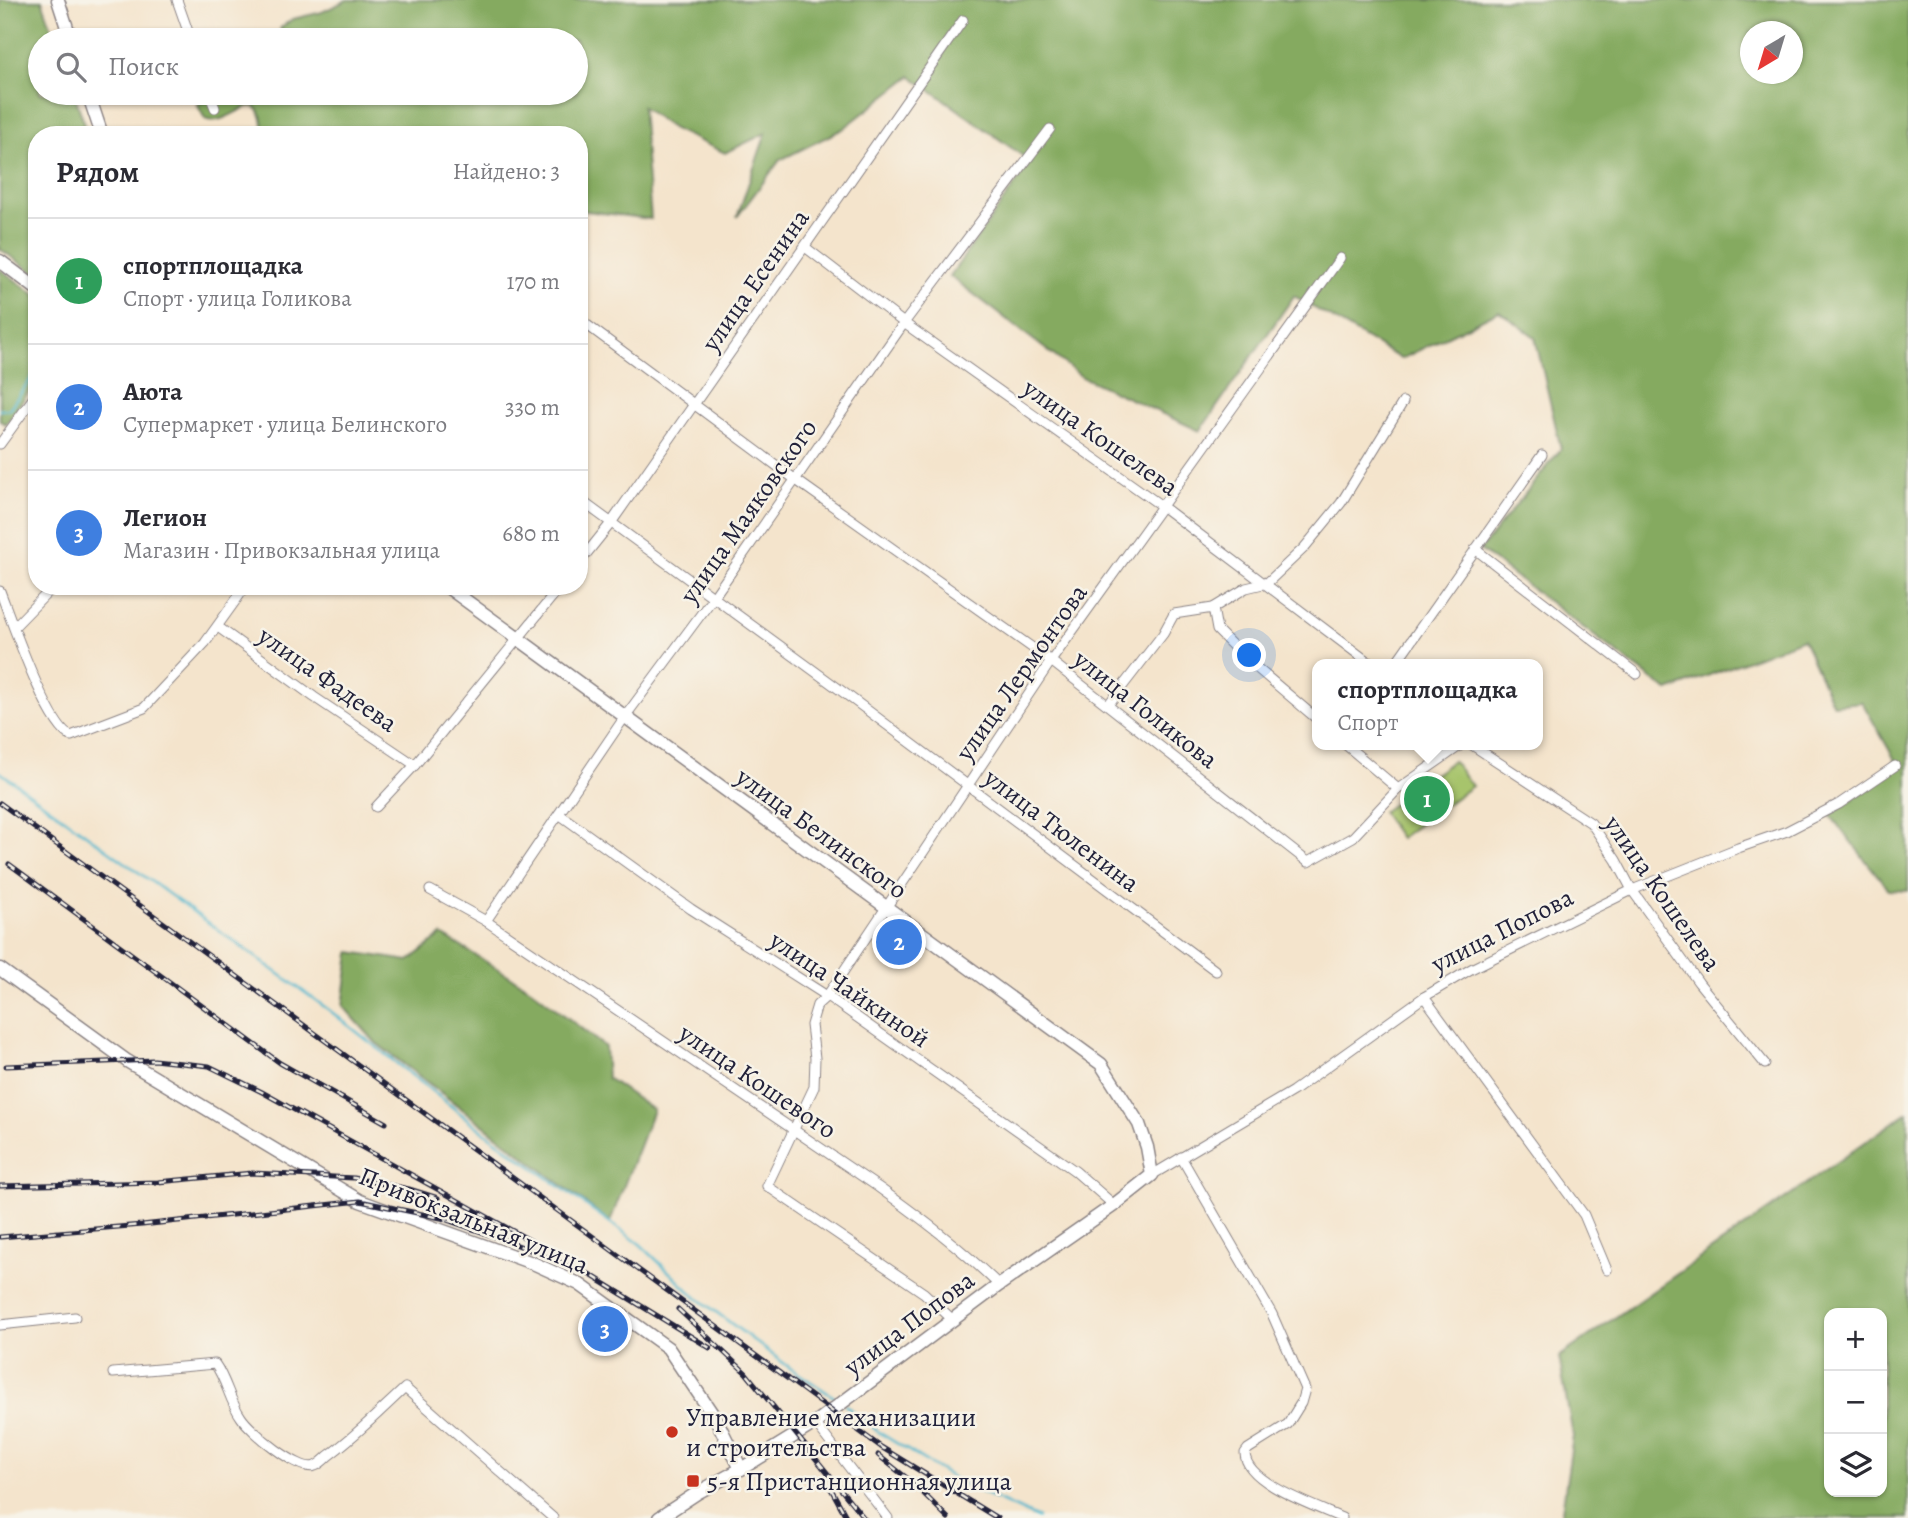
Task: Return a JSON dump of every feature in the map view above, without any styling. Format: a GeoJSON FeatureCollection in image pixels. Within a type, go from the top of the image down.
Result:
{"type":"FeatureCollection","features":[{"type":"Feature","properties":{"kind":"street"},"geometry":{"type":"LineString","coordinates":[[58,0],[67,28]]}},
{"type":"Feature","properties":{"kind":"street"},"geometry":{"type":"LineString","coordinates":[[177,0],[187,28]]}},
{"type":"Feature","properties":{"kind":"street","name":"улица Есенина"},"geometry":{"type":"LineString","coordinates":[[588,552],[611,523],[963,20]]}},
{"type":"Feature","properties":{"kind":"street"},"geometry":{"type":"LineString","coordinates":[[92,105],[99,126]]}},
{"type":"Feature","properties":{"kind":"street","name":"улица Маяковского"},"geometry":{"type":"LineString","coordinates":[[486,921],[624,718],[713,598],[904,323],[1050,129]]}},
{"type":"Feature","properties":{"kind":"street","name":"улица Кошелева"},"geometry":{"type":"LineString","coordinates":[[804,247],[904,323],[1267,583],[1365,659]]}},
{"type":"Feature","properties":{"kind":"street","name":"улица Лермонтова"},"geometry":{"type":"LineString","coordinates":[[953,1320],[923,1293],[766,1185],[814,1087],[815,1058],[811,1025],[817,1005],[827,996],[1051,662],[1339,258]]}},
{"type":"Feature","properties":{"kind":"street"},"geometry":{"type":"LineString","coordinates":[[0,261],[28,282]]}},
{"type":"Feature","properties":{"kind":"street","name":"улица Голикова"},"geometry":{"type":"LineString","coordinates":[[588,326],[796,480],[1051,662],[1308,862],[1353,837],[1398,789],[1454,750]]}},
{"type":"Feature","properties":{"kind":"street"},"geometry":{"type":"LineString","coordinates":[[1108,705],[1163,634],[1174,614],[1213,608],[1246,587],[1267,583],[1304,548],[1340,503],[1404,402]]}},
{"type":"Feature","properties":{"kind":"street"},"geometry":{"type":"LineString","coordinates":[[0,444],[28,405]]}},
{"type":"Feature","properties":{"kind":"street"},"geometry":{"type":"LineString","coordinates":[[1398,659],[1542,455]]}},
{"type":"Feature","properties":{"kind":"street","name":"улица Тюленина"},"geometry":{"type":"LineString","coordinates":[[588,506],[844,692],[1216,971]]}},
{"type":"Feature","properties":{"kind":"street"},"geometry":{"type":"LineString","coordinates":[[1475,549],[1637,674]]}},
{"type":"Feature","properties":{"kind":"street"},"geometry":{"type":"LineString","coordinates":[[0,591],[55,720],[66,734],[77,735],[145,709],[218,627],[240,595]]}},
{"type":"Feature","properties":{"kind":"street"},"geometry":{"type":"LineString","coordinates":[[14,627],[45,595]]}},
{"type":"Feature","properties":{"kind":"street","name":"улица Белинского"},"geometry":{"type":"LineString","coordinates":[[458,595],[1101,1064],[1139,1124],[1152,1175]]}},
{"type":"Feature","properties":{"kind":"street"},"geometry":{"type":"LineString","coordinates":[[376,807],[415,765],[554,595]]}},
{"type":"Feature","properties":{"kind":"street"},"geometry":{"type":"LineString","coordinates":[[1213,608],[1217,630],[1244,657],[1312,715]]}},
{"type":"Feature","properties":{"kind":"street","name":"улица Фадеева"},"geometry":{"type":"LineString","coordinates":[[218,627],[314,697],[415,765]]}},
{"type":"Feature","properties":{"kind":"street"},"geometry":{"type":"LineString","coordinates":[[1352,750],[1398,789]]}},
{"type":"Feature","properties":{"kind":"street","name":"улица Кошелева"},"geometry":{"type":"LineString","coordinates":[[1480,750],[1591,823],[1632,890],[1699,983],[1765,1064]]}},
{"type":"Feature","properties":{"kind":"street","name":"улица Попова"},"geometry":{"type":"LineString","coordinates":[[1152,1175],[1293,1091],[1424,997],[1471,969],[1632,890],[1787,831],[1839,804],[1895,765]]}},
{"type":"Feature","properties":{"kind":"street","name":"улица Чайкиной"},"geometry":{"type":"LineString","coordinates":[[559,814],[691,909],[827,996],[1075,1171],[1114,1205]]}},
{"type":"Feature","properties":{"kind":"street","name":"улица Кошевого"},"geometry":{"type":"LineString","coordinates":[[430,890],[486,921],[936,1229],[969,1255],[999,1285]]}},
{"type":"Feature","properties":{"kind":"street","name":"Привокзальная улица"},"geometry":{"type":"LineString","coordinates":[[0,969],[149,1075],[360,1201],[535,1264],[579,1284],[668,1348],[717,1421],[741,1469]]}},
{"type":"Feature","properties":{"kind":"street"},"geometry":{"type":"LineString","coordinates":[[1424,997],[1584,1214],[1607,1270]]}},
{"type":"Feature","properties":{"kind":"street"},"geometry":{"type":"LineString","coordinates":[[1181,1157],[1272,1314],[1305,1389],[1301,1403],[1288,1424],[1248,1449],[1245,1453],[1246,1462],[1254,1473],[1267,1483],[1342,1518]]}},
{"type":"Feature","properties":{"kind":"street"},"geometry":{"type":"LineString","coordinates":[[1114,1205],[1152,1175]]}},
{"type":"Feature","properties":{"kind":"street","name":"улица Попова"},"geometry":{"type":"LineString","coordinates":[[659,1518],[815,1423],[999,1285],[1114,1205]]}},
{"type":"Feature","properties":{"kind":"street"},"geometry":{"type":"LineString","coordinates":[[0,1325],[75,1317]]}},
{"type":"Feature","properties":{"kind":"street"},"geometry":{"type":"LineString","coordinates":[[113,1373],[215,1364],[223,1377],[233,1406],[243,1421],[284,1455],[306,1467],[314,1467],[337,1450],[405,1388],[553,1518]]}},
{"type":"Feature","properties":{"kind":"street"},"geometry":{"type":"LineString","coordinates":[[815,1423],[888,1518]]}},
{"type":"Feature","properties":{"kind":"green space"},"geometry":{"type":"Polygon","coordinates":[[[0,0],[42,0],[52,28],[28,28],[28,105],[78,105],[85,126],[28,126],[28,268],[0,249],[0,0]]]}},
{"type":"Feature","properties":{"kind":"green space"},"geometry":{"type":"Polygon","coordinates":[[[347,0],[1908,0],[1908,891],[1889,890],[1830,815],[1899,767],[1862,702],[1833,705],[1803,639],[1668,691],[1480,550],[1561,449],[1535,337],[1499,311],[1401,359],[1294,296],[1200,431],[1082,377],[950,276],[1031,162],[911,76],[843,129],[780,160],[737,217],[766,133],[725,153],[673,129],[642,107],[651,219],[588,211],[588,126],[263,126],[257,109],[251,106],[215,120],[205,119],[198,105],[588,105],[588,28],[281,27],[293,19],[322,12],[347,0]]]}},
{"type":"Feature","properties":{"kind":"green space"},"geometry":{"type":"Polygon","coordinates":[[[0,269],[28,289],[28,393],[6,424],[0,421],[0,269]]]}},
{"type":"Feature","properties":{"kind":"green space"},"geometry":{"type":"Polygon","coordinates":[[[1453,761],[1472,786],[1400,838],[1382,812],[1453,761]]]}},
{"type":"Feature","properties":{"kind":"green space"},"geometry":{"type":"Polygon","coordinates":[[[442,935],[531,989],[605,1047],[607,1078],[653,1110],[610,1222],[376,1043],[343,1006],[350,952],[409,961],[442,935]]]}},
{"type":"Feature","properties":{"kind":"green space"},"geometry":{"type":"Polygon","coordinates":[[[1908,1112],[1908,1518],[1561,1518],[1573,1436],[1559,1357],[1908,1112]]]}},
{"type":"Feature","properties":{"kind":"waterway"},"geometry":{"type":"LineString","coordinates":[[0,410],[9,409],[28,383]]}},
{"type":"Feature","properties":{"kind":"waterway"},"geometry":{"type":"LineString","coordinates":[[0,772],[329,1010],[484,1132],[640,1244],[691,1293],[790,1368],[840,1401]]}},
{"type":"Feature","properties":{"kind":"waterway"},"geometry":{"type":"LineString","coordinates":[[845,1405],[880,1433],[961,1483],[1038,1518]]}},
{"type":"Feature","properties":{"kind":"railway"},"geometry":{"type":"LineString","coordinates":[[0,803],[881,1447],[997,1518]]}},
{"type":"Feature","properties":{"kind":"railway"},"geometry":{"type":"LineString","coordinates":[[9,864],[280,1063],[386,1123]]}},
{"type":"Feature","properties":{"kind":"railway"},"geometry":{"type":"LineString","coordinates":[[6,1066],[154,1060],[209,1066],[262,1092],[531,1241]]}},
{"type":"Feature","properties":{"kind":"railway"},"geometry":{"type":"LineString","coordinates":[[0,1186],[158,1182],[252,1173],[354,1178],[438,1198]]}},
{"type":"Feature","properties":{"kind":"railway"},"geometry":{"type":"LineString","coordinates":[[0,1237],[142,1225],[360,1201],[441,1218],[589,1274],[710,1348]]}},
{"type":"Feature","properties":{"kind":"railway"},"geometry":{"type":"LineString","coordinates":[[678,1309],[746,1373],[864,1518]]}},
{"type":"Feature","properties":{"kind":"railway"},"geometry":{"type":"LineString","coordinates":[[878,1455],[913,1483],[948,1518]]}},
{"type":"Feature","properties":{"kind":"railway"},"geometry":{"type":"LineString","coordinates":[[831,1489],[847,1518]]}},
{"type":"Feature","properties":{"kind":"place","name":"спортплощадка"},"geometry":{"type":"Point","coordinates":[1427,799]}},
{"type":"Feature","properties":{"kind":"place","name":"Аюта"},"geometry":{"type":"Point","coordinates":[899,942]}},
{"type":"Feature","properties":{"kind":"place","name":"Легион"},"geometry":{"type":"Point","coordinates":[605,1329]}},
{"type":"Feature","properties":{"kind":"place","name":"Управление механизации и строительства"},"geometry":{"type":"Point","coordinates":[672,1432]}},
{"type":"Feature","properties":{"kind":"place","name":"5-я Пристанционная улица"},"geometry":{"type":"Point","coordinates":[693,1481]}}]}
